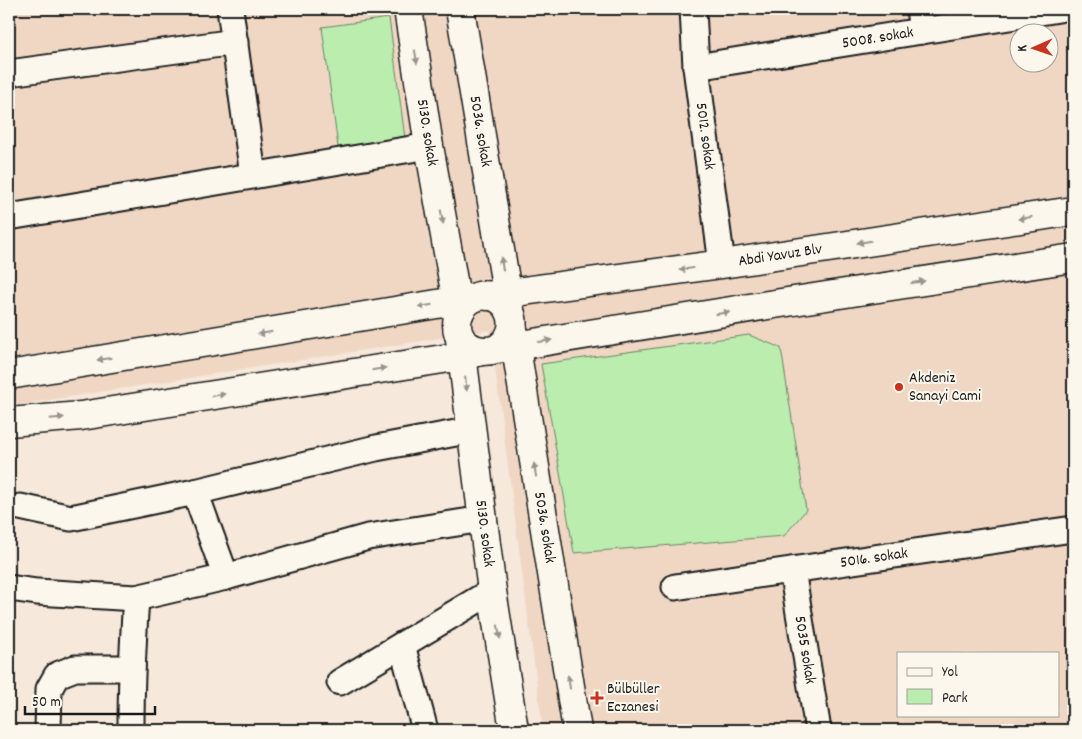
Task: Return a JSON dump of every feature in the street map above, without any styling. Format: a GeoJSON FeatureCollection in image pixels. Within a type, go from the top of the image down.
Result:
{"type":"FeatureCollection","features":[{"type":"Feature","properties":{"kind":"main road","name":"5130. sokak"},"geometry":{"type":"LineString","coordinates":[[408,9],[430,146],[485,323],[472,430],[492,591],[514,730]]}},
{"type":"Feature","properties":{"kind":"main road","name":"5036. sokak"},"geometry":{"type":"LineString","coordinates":[[460,9],[485,323],[577,730]]}},
{"type":"Feature","properties":{"kind":"main road","name":"Abdi Yavuz Blv"},"geometry":{"type":"LineString","coordinates":[[485,323],[722,264],[1073,211]]}},
{"type":"Feature","properties":{"kind":"main road"},"geometry":{"type":"LineString","coordinates":[[9,375],[485,323],[768,305],[1073,258]]}},
{"type":"Feature","properties":{"kind":"main road"},"geometry":{"type":"LineString","coordinates":[[9,422],[81,416],[485,323]]}},
{"type":"Feature","properties":{"kind":"street"},"geometry":{"type":"LineString","coordinates":[[230,9],[253,175]]}},
{"type":"Feature","properties":{"kind":"street","name":"5012. sokak"},"geometry":{"type":"LineString","coordinates":[[693,9],[696,68],[722,264]]}},
{"type":"Feature","properties":{"kind":"street","name":"5008. sokak"},"geometry":{"type":"LineString","coordinates":[[696,68],[921,20],[1060,9]]}},
{"type":"Feature","properties":{"kind":"street"},"geometry":{"type":"LineString","coordinates":[[9,73],[235,42]]}},
{"type":"Feature","properties":{"kind":"street"},"geometry":{"type":"LineString","coordinates":[[9,218],[430,146]]}},
{"type":"Feature","properties":{"kind":"street"},"geometry":{"type":"LineString","coordinates":[[20,507],[71,518],[195,492],[376,448],[472,430]]}},
{"type":"Feature","properties":{"kind":"street"},"geometry":{"type":"LineString","coordinates":[[195,492],[226,577]]}},
{"type":"Feature","properties":{"kind":"street"},"geometry":{"type":"LineString","coordinates":[[9,588],[37,592],[136,598],[226,577],[368,537],[483,519]]}},
{"type":"Feature","properties":{"kind":"street","name":"5016. sokak"},"geometry":{"type":"LineString","coordinates":[[675,587],[1073,529]]}},
{"type":"Feature","properties":{"kind":"street","name":"5035 sokak"},"geometry":{"type":"LineString","coordinates":[[792,570],[818,730]]}},
{"type":"Feature","properties":{"kind":"street"},"geometry":{"type":"LineString","coordinates":[[340,682],[492,591]]}},
{"type":"Feature","properties":{"kind":"street"},"geometry":{"type":"LineString","coordinates":[[132,730],[132,668],[136,598]]}},
{"type":"Feature","properties":{"kind":"street"},"geometry":{"type":"LineString","coordinates":[[402,645],[425,730]]}},
{"type":"Feature","properties":{"kind":"street"},"geometry":{"type":"LineString","coordinates":[[48,730],[49,689],[57,675],[75,668],[132,668]]}},
{"type":"Feature","properties":{"kind":"shaded area"},"geometry":{"type":"Polygon","coordinates":[[[9,9],[1073,9],[1073,730],[543,730],[490,330],[18,405],[9,391],[9,9]]]}},
{"type":"Feature","properties":{"kind":"green space"},"geometry":{"type":"Polygon","coordinates":[[[389,18],[405,138],[338,147],[322,27],[389,18]]]}},
{"type":"Feature","properties":{"kind":"green space"},"geometry":{"type":"Polygon","coordinates":[[[749,335],[781,348],[806,510],[784,536],[574,553],[541,364],[749,335]]]}},
{"type":"Feature","properties":{"kind":"place","name":"Akdeniz Sanayi Cami"},"geometry":{"type":"Point","coordinates":[899,387]}},
{"type":"Feature","properties":{"kind":"place","name":"Bülbüller Eczanesi"},"geometry":{"type":"Point","coordinates":[597,698]}}]}
